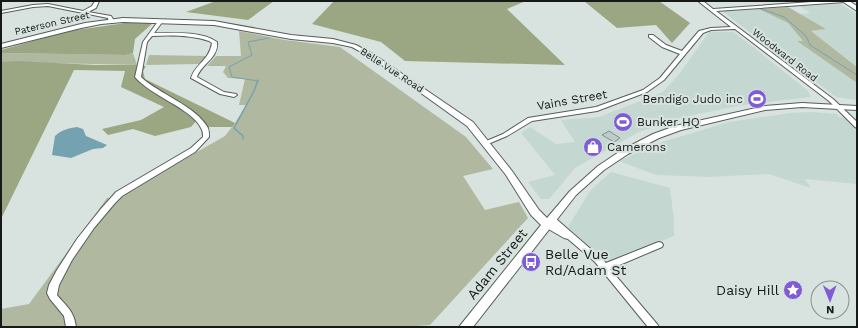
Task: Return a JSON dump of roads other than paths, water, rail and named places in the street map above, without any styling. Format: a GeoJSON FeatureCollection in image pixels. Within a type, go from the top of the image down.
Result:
{"type":"FeatureCollection","features":[{"type":"Feature","properties":{"kind":"street"},"geometry":{"type":"LineString","coordinates":[[84,12],[94,7],[97,1]]}},
{"type":"Feature","properties":{"kind":"street","name":"Woodward Road"},"geometry":{"type":"LineString","coordinates":[[700,1],[839,106],[857,126]]}},
{"type":"Feature","properties":{"kind":"street"},"geometry":{"type":"LineString","coordinates":[[712,10],[845,1],[857,8]]}},
{"type":"Feature","properties":{"kind":"street"},"geometry":{"type":"LineString","coordinates":[[1,12],[43,5],[56,6],[84,12],[107,20]]}},
{"type":"Feature","properties":{"kind":"street","name":"Belle Vue Road"},"geometry":{"type":"LineString","coordinates":[[81,26],[107,20],[220,24],[291,37],[332,41],[354,46],[374,57],[445,105],[470,124],[486,142],[531,204],[535,212],[592,254],[605,267],[654,327]]}},
{"type":"Feature","properties":{"kind":"street","name":"Paterson Street"},"geometry":{"type":"LineString","coordinates":[[1,46],[107,20]]}},
{"type":"Feature","properties":{"kind":"street"},"geometry":{"type":"LineString","coordinates":[[71,327],[69,314],[52,294],[53,286],[66,262],[95,222],[115,198],[193,150],[203,141],[206,134],[205,128],[198,118],[162,95],[138,77],[145,42],[161,21]]}},
{"type":"Feature","properties":{"kind":"street","name":"Vains Street"},"geometry":{"type":"LineString","coordinates":[[486,142],[505,135],[530,119],[597,109],[646,91],[662,79],[682,53],[701,32],[711,29],[736,28]]}},
{"type":"Feature","properties":{"kind":"street"},"geometry":{"type":"LineString","coordinates":[[151,35],[196,36],[213,40],[216,43],[215,52],[195,73],[194,78],[222,93],[234,95]]}},
{"type":"Feature","properties":{"kind":"street"},"geometry":{"type":"LineString","coordinates":[[651,36],[668,48],[682,53]]}},
{"type":"Feature","properties":{"kind":"street","name":"Adam Street"},"geometry":{"type":"LineString","coordinates":[[465,327],[573,193],[601,168],[635,146],[668,132],[698,123],[765,108],[802,105],[857,108]]}},
{"type":"Feature","properties":{"kind":"street"},"geometry":{"type":"LineString","coordinates":[[605,267],[659,245]]}},
{"type":"Feature","properties":{"kind":"water"},"geometry":{"type":"Polygon","coordinates":[[[77,127],[83,129],[86,136],[107,145],[103,148],[93,149],[71,158],[52,155],[55,136],[60,132],[77,127]]]}},
{"type":"Feature","properties":{"kind":"waterway"},"geometry":{"type":"LineString","coordinates":[[759,8],[784,17],[806,36],[810,45],[857,75]]}},
{"type":"Feature","properties":{"kind":"waterway"},"geometry":{"type":"LineString","coordinates":[[258,81],[232,77],[229,67],[252,55],[248,42],[269,38]]}},
{"type":"Feature","properties":{"kind":"waterway"},"geometry":{"type":"LineString","coordinates":[[243,139],[243,136],[234,128],[254,91],[258,81]]}},
{"type":"Feature","properties":{"kind":"place","name":"Bendigo Judo inc"},"geometry":{"type":"Point","coordinates":[757,99]}},
{"type":"Feature","properties":{"kind":"place","name":"Bunker HQ"},"geometry":{"type":"Point","coordinates":[623,122]}},
{"type":"Feature","properties":{"kind":"place","name":"Camerons"},"geometry":{"type":"Point","coordinates":[593,147]}},
{"type":"Feature","properties":{"kind":"place","name":"Belle Vue Rd/Adam St"},"geometry":{"type":"Point","coordinates":[531,262]}},
{"type":"Feature","properties":{"kind":"place","name":"Daisy Hill"},"geometry":{"type":"Point","coordinates":[793,290]}}]}
